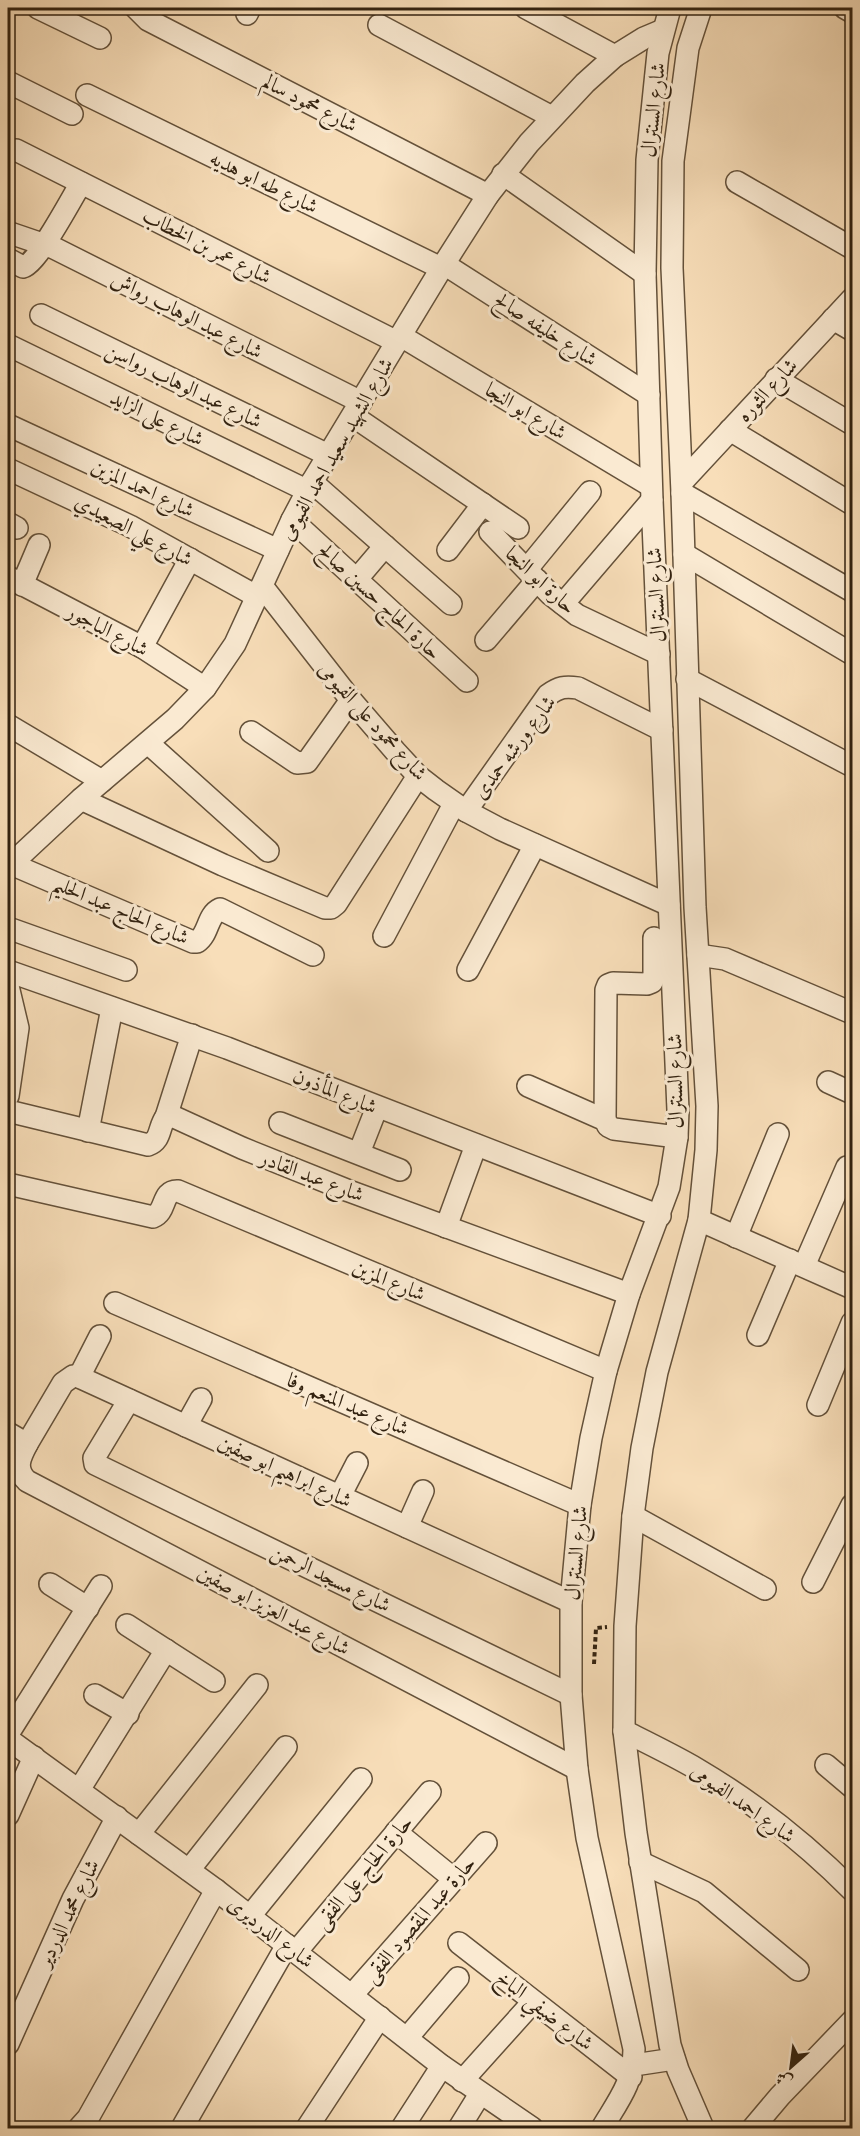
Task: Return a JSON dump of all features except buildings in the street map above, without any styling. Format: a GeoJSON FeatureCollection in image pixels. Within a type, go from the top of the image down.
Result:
{"type":"FeatureCollection","features":[{"type":"Feature","properties":{"kind":"street"},"geometry":{"type":"LineString","coordinates":[[38,8],[100,38]]}},
{"type":"Feature","properties":{"kind":"street","name":"شارع محمود سالم"},"geometry":{"type":"LineString","coordinates":[[136,8],[148,20],[488,195]]}},
{"type":"Feature","properties":{"kind":"street"},"geometry":{"type":"LineString","coordinates":[[526,8],[615,56]]}},
{"type":"Feature","properties":{"kind":"street","name":"شارع السنترال"},"geometry":{"type":"LineString","coordinates":[[633,2071],[634,2049],[587,1838],[577,1768],[572,1695],[571,1602],[580,1505],[591,1438],[606,1371],[629,1294],[669,1187],[677,1137],[678,1110],[645,274],[647,160],[655,76],[663,30],[670,8]]}},
{"type":"Feature","properties":{"kind":"street","name":"شارع السنترال"},"geometry":{"type":"LineString","coordinates":[[701,8],[688,48],[673,161],[672,268],[698,955],[707,1106],[703,1194],[699,1220],[657,1372],[642,1448],[633,1516],[625,1626],[624,1731],[640,1862],[670,2045],[703,2128]]}},
{"type":"Feature","properties":{"kind":"street"},"geometry":{"type":"LineString","coordinates":[[845,8],[852,12]]}},
{"type":"Feature","properties":{"kind":"street"},"geometry":{"type":"LineString","coordinates":[[379,25],[552,117]]}},
{"type":"Feature","properties":{"kind":"street","name":"شارع الشهيد سعيد احمد الفيومى"},"geometry":{"type":"LineString","coordinates":[[9,866],[81,799],[175,719],[205,688],[235,644],[310,486],[442,266],[488,195],[552,117],[615,56],[644,38],[663,30]]}},
{"type":"Feature","properties":{"kind":"street"},"geometry":{"type":"LineString","coordinates":[[8,82],[72,114]]}},
{"type":"Feature","properties":{"kind":"street","name":"شارع طه ابو هديه"},"geometry":{"type":"LineString","coordinates":[[87,95],[442,266]]}},
{"type":"Feature","properties":{"kind":"street","name":"شارع عمر بن الخطاب"},"geometry":{"type":"LineString","coordinates":[[16,150],[399,339]]}},
{"type":"Feature","properties":{"kind":"street"},"geometry":{"type":"LineString","coordinates":[[503,174],[645,274]]}},
{"type":"Feature","properties":{"kind":"street"},"geometry":{"type":"LineString","coordinates":[[736,182],[852,248]]}},
{"type":"Feature","properties":{"kind":"street"},"geometry":{"type":"LineString","coordinates":[[15,263],[29,265],[81,183]]}},
{"type":"Feature","properties":{"kind":"street","name":"شارع عبد الوهاب رواش"},"geometry":{"type":"LineString","coordinates":[[8,229],[44,244],[357,409],[518,528]]}},
{"type":"Feature","properties":{"kind":"street","name":"شارع خليفه صالح"},"geometry":{"type":"LineString","coordinates":[[442,266],[649,395]]}},
{"type":"Feature","properties":{"kind":"street","name":"شارع الثوره"},"geometry":{"type":"LineString","coordinates":[[682,487],[776,379],[852,299]]}},
{"type":"Feature","properties":{"kind":"street","name":"شارع عبد الوهاب رواسن"},"geometry":{"type":"LineString","coordinates":[[41,315],[328,455]]}},
{"type":"Feature","properties":{"kind":"street"},"geometry":{"type":"LineString","coordinates":[[833,319],[852,330]]}},
{"type":"Feature","properties":{"kind":"street","name":"شارع ابو النجا"},"geometry":{"type":"LineString","coordinates":[[399,339],[652,493]]}},
{"type":"Feature","properties":{"kind":"street","name":"شارع على الزايد"},"geometry":{"type":"LineString","coordinates":[[8,345],[310,486],[385,546],[451,604]]}},
{"type":"Feature","properties":{"kind":"street"},"geometry":{"type":"LineString","coordinates":[[776,379],[852,424]]}},
{"type":"Feature","properties":{"kind":"street","name":"شارع احمد المزين"},"geometry":{"type":"LineString","coordinates":[[8,425],[278,550]]}},
{"type":"Feature","properties":{"kind":"street"},"geometry":{"type":"LineString","coordinates":[[730,430],[852,504]]}},
{"type":"Feature","properties":{"kind":"street","name":"شارع علي الصعيدي"},"geometry":{"type":"LineString","coordinates":[[8,469],[130,526],[190,559],[260,592]]}},
{"type":"Feature","properties":{"kind":"street"},"geometry":{"type":"LineString","coordinates":[[682,487],[852,591]]}},
{"type":"Feature","properties":{"kind":"street"},"geometry":{"type":"LineString","coordinates":[[486,640],[590,492]]}},
{"type":"Feature","properties":{"kind":"street"},"geometry":{"type":"LineString","coordinates":[[563,604],[652,493]]}},
{"type":"Feature","properties":{"kind":"street"},"geometry":{"type":"LineString","coordinates":[[448,550],[483,504]]}},
{"type":"Feature","properties":{"kind":"street","name":"حارة الحاج حسين صالح"},"geometry":{"type":"LineString","coordinates":[[292,520],[467,681]]}},
{"type":"Feature","properties":{"kind":"street","name":"حارة ابو النجا"},"geometry":{"type":"LineString","coordinates":[[490,532],[577,615],[659,654]]}},
{"type":"Feature","properties":{"kind":"street"},"geometry":{"type":"LineString","coordinates":[[15,581],[39,545]]}},
{"type":"Feature","properties":{"kind":"street"},"geometry":{"type":"LineString","coordinates":[[356,580],[385,546]]}},
{"type":"Feature","properties":{"kind":"street"},"geometry":{"type":"LineString","coordinates":[[684,554],[852,654]]}},
{"type":"Feature","properties":{"kind":"street"},"geometry":{"type":"LineString","coordinates":[[142,647],[190,559]]}},
{"type":"Feature","properties":{"kind":"street","name":"شارع الباجور"},"geometry":{"type":"LineString","coordinates":[[15,581],[142,647],[205,688]]}},
{"type":"Feature","properties":{"kind":"street","name":"شارع محمود على الفيومى"},"geometry":{"type":"LineString","coordinates":[[260,592],[418,776],[460,808],[535,845],[669,905]]}},
{"type":"Feature","properties":{"kind":"street"},"geometry":{"type":"LineString","coordinates":[[687,679],[852,766]]}},
{"type":"Feature","properties":{"kind":"street","name":"شارع ورشه حمدى"},"geometry":{"type":"LineString","coordinates":[[460,808],[548,695],[557,688],[565,686],[578,688],[662,729]]}},
{"type":"Feature","properties":{"kind":"street"},"geometry":{"type":"LineString","coordinates":[[251,732],[297,763],[307,762],[351,700]]}},
{"type":"Feature","properties":{"kind":"street"},"geometry":{"type":"LineString","coordinates":[[8,725],[102,781]]}},
{"type":"Feature","properties":{"kind":"street"},"geometry":{"type":"LineString","coordinates":[[148,743],[268,851]]}},
{"type":"Feature","properties":{"kind":"street"},"geometry":{"type":"LineString","coordinates":[[81,799],[223,865],[315,904],[331,908],[336,904],[418,776]]}},
{"type":"Feature","properties":{"kind":"street"},"geometry":{"type":"LineString","coordinates":[[384,936],[460,808]]}},
{"type":"Feature","properties":{"kind":"street"},"geometry":{"type":"LineString","coordinates":[[468,969],[535,845]]}},
{"type":"Feature","properties":{"kind":"street","name":"شارع الحاج عبد الحليم"},"geometry":{"type":"LineString","coordinates":[[9,866],[193,942],[203,938],[214,914],[220,909],[313,955]]}},
{"type":"Feature","properties":{"kind":"street"},"geometry":{"type":"LineString","coordinates":[[8,928],[126,970]]}},
{"type":"Feature","properties":{"kind":"street"},"geometry":{"type":"LineString","coordinates":[[604,1120],[607,987],[614,983],[647,984],[652,982],[654,938]]}},
{"type":"Feature","properties":{"kind":"street"},"geometry":{"type":"LineString","coordinates":[[698,955],[724,959],[852,1013]]}},
{"type":"Feature","properties":{"kind":"street","name":"شارع المأذون"},"geometry":{"type":"LineString","coordinates":[[8,971],[192,1035],[660,1216]]}},
{"type":"Feature","properties":{"kind":"street"},"geometry":{"type":"LineString","coordinates":[[8,986],[13,1026],[8,1096]]}},
{"type":"Feature","properties":{"kind":"street"},"geometry":{"type":"LineString","coordinates":[[88,1131],[112,1008]]}},
{"type":"Feature","properties":{"kind":"street"},"geometry":{"type":"LineString","coordinates":[[8,1111],[148,1145],[154,1143],[159,1138],[192,1035]]}},
{"type":"Feature","properties":{"kind":"street"},"geometry":{"type":"LineString","coordinates":[[828,1082],[852,1093]]}},
{"type":"Feature","properties":{"kind":"street"},"geometry":{"type":"LineString","coordinates":[[528,1086],[604,1120],[614,1129],[677,1137]]}},
{"type":"Feature","properties":{"kind":"street"},"geometry":{"type":"LineString","coordinates":[[359,1153],[377,1107]]}},
{"type":"Feature","properties":{"kind":"street","name":"شارع عبد القادر"},"geometry":{"type":"LineString","coordinates":[[166,1117],[176,1118],[253,1153],[446,1227],[629,1294]]}},
{"type":"Feature","properties":{"kind":"street"},"geometry":{"type":"LineString","coordinates":[[280,1123],[400,1170]]}},
{"type":"Feature","properties":{"kind":"street"},"geometry":{"type":"LineString","coordinates":[[736,1237],[778,1134]]}},
{"type":"Feature","properties":{"kind":"street"},"geometry":{"type":"LineString","coordinates":[[446,1227],[476,1145]]}},
{"type":"Feature","properties":{"kind":"street"},"geometry":{"type":"LineString","coordinates":[[758,1335],[847,1167]]}},
{"type":"Feature","properties":{"kind":"street","name":"شارع المزين"},"geometry":{"type":"LineString","coordinates":[[8,1184],[153,1217],[161,1212],[168,1194],[171,1191],[178,1191],[606,1371]]}},
{"type":"Feature","properties":{"kind":"street"},"geometry":{"type":"LineString","coordinates":[[669,1187],[703,1194]]}},
{"type":"Feature","properties":{"kind":"street"},"geometry":{"type":"LineString","coordinates":[[699,1220],[852,1288]]}},
{"type":"Feature","properties":{"kind":"street","name":"شارع عبد المنعم وفا"},"geometry":{"type":"LineString","coordinates":[[115,1303],[580,1505]]}},
{"type":"Feature","properties":{"kind":"street"},"geometry":{"type":"LineString","coordinates":[[818,1405],[852,1323]]}},
{"type":"Feature","properties":{"kind":"street"},"geometry":{"type":"LineString","coordinates":[[8,1433],[27,1444],[63,1383],[73,1376],[79,1377],[100,1336]]}},
{"type":"Feature","properties":{"kind":"street","name":"شارع ابراهيم ابو صفين"},"geometry":{"type":"LineString","coordinates":[[79,1377],[571,1602]]}},
{"type":"Feature","properties":{"kind":"street"},"geometry":{"type":"LineString","coordinates":[[186,1426],[201,1399]]}},
{"type":"Feature","properties":{"kind":"street","name":"شارع مسجد الرحمن"},"geometry":{"type":"LineString","coordinates":[[129,1400],[94,1458],[95,1464],[572,1695]]}},
{"type":"Feature","properties":{"kind":"street","name":"شارع عبد العزيز ابو صفين"},"geometry":{"type":"LineString","coordinates":[[27,1444],[19,1460],[18,1468],[27,1481],[577,1768]]}},
{"type":"Feature","properties":{"kind":"street"},"geometry":{"type":"LineString","coordinates":[[340,1496],[357,1463]]}},
{"type":"Feature","properties":{"kind":"street"},"geometry":{"type":"LineString","coordinates":[[407,1527],[423,1491]]}},
{"type":"Feature","properties":{"kind":"street"},"geometry":{"type":"LineString","coordinates":[[813,1582],[852,1505]]}},
{"type":"Feature","properties":{"kind":"street"},"geometry":{"type":"LineString","coordinates":[[633,1516],[765,1589]]}},
{"type":"Feature","properties":{"kind":"street"},"geometry":{"type":"LineString","coordinates":[[50,1584],[88,1608]]}},
{"type":"Feature","properties":{"kind":"street"},"geometry":{"type":"LineString","coordinates":[[8,1736],[101,1586]]}},
{"type":"Feature","properties":{"kind":"street"},"geometry":{"type":"LineString","coordinates":[[127,1625],[214,1681]]}},
{"type":"Feature","properties":{"kind":"street"},"geometry":{"type":"LineString","coordinates":[[80,1790],[166,1650]]}},
{"type":"Feature","properties":{"kind":"street"},"geometry":{"type":"LineString","coordinates":[[139,1833],[257,1685]]}},
{"type":"Feature","properties":{"kind":"street"},"geometry":{"type":"LineString","coordinates":[[95,1695],[128,1714]]}},
{"type":"Feature","properties":{"kind":"street","name":"شارع احمد الفيومى"},"geometry":{"type":"LineString","coordinates":[[624,1731],[697,1769],[766,1815],[830,1867],[852,1890]]}},
{"type":"Feature","properties":{"kind":"street","name":"شارع الدرديرى"},"geometry":{"type":"LineString","coordinates":[[8,1736],[216,1890],[442,2066],[532,2128]]}},
{"type":"Feature","properties":{"kind":"street"},"geometry":{"type":"LineString","coordinates":[[189,1870],[285,1747]]}},
{"type":"Feature","properties":{"kind":"street"},"geometry":{"type":"LineString","coordinates":[[8,1815],[12,1791],[34,1757]]}},
{"type":"Feature","properties":{"kind":"street"},"geometry":{"type":"LineString","coordinates":[[826,1765],[852,1787]]}},
{"type":"Feature","properties":{"kind":"street"},"geometry":{"type":"LineString","coordinates":[[250,1916],[361,1779]]}},
{"type":"Feature","properties":{"kind":"street","name":"حارة الحاج على الفقى"},"geometry":{"type":"LineString","coordinates":[[182,2128],[292,1948],[430,1792]]}},
{"type":"Feature","properties":{"kind":"street","name":"شارع محمد الدردير"},"geometry":{"type":"LineString","coordinates":[[8,2044],[73,1899],[117,1817]]}},
{"type":"Feature","properties":{"kind":"street"},"geometry":{"type":"LineString","coordinates":[[396,1832],[454,1879]]}},
{"type":"Feature","properties":{"kind":"street","name":"حارة عبد المقصود الفقى"},"geometry":{"type":"LineString","coordinates":[[352,1995],[486,1843]]}},
{"type":"Feature","properties":{"kind":"street"},"geometry":{"type":"LineString","coordinates":[[640,1862],[704,1892],[798,1971]]}},
{"type":"Feature","properties":{"kind":"street"},"geometry":{"type":"LineString","coordinates":[[80,2128],[88,2118],[216,1890]]}},
{"type":"Feature","properties":{"kind":"street","name":"شارع ضيفي الباخ"},"geometry":{"type":"LineString","coordinates":[[459,1943],[533,2002],[633,2071]]}},
{"type":"Feature","properties":{"kind":"street"},"geometry":{"type":"LineString","coordinates":[[407,2038],[458,1978]]}},
{"type":"Feature","properties":{"kind":"street"},"geometry":{"type":"LineString","coordinates":[[462,2080],[533,2002]]}},
{"type":"Feature","properties":{"kind":"street"},"geometry":{"type":"LineString","coordinates":[[307,2128],[380,2017]]}},
{"type":"Feature","properties":{"kind":"street"},"geometry":{"type":"LineString","coordinates":[[753,2128],[780,2096],[852,2021]]}},
{"type":"Feature","properties":{"kind":"street"},"geometry":{"type":"LineString","coordinates":[[602,2128],[626,2090],[633,2071],[674,2059]]}},
{"type":"Feature","properties":{"kind":"street"},"geometry":{"type":"LineString","coordinates":[[402,2128],[442,2066]]}},
{"type":"Feature","properties":{"kind":"street"},"geometry":{"type":"LineString","coordinates":[[459,2128],[480,2094]]}},
{"type":"Feature","properties":{"kind":"path"},"geometry":{"type":"LineString","coordinates":[[571,1666],[594,1666],[596,1628],[625,1626]]}}]}
